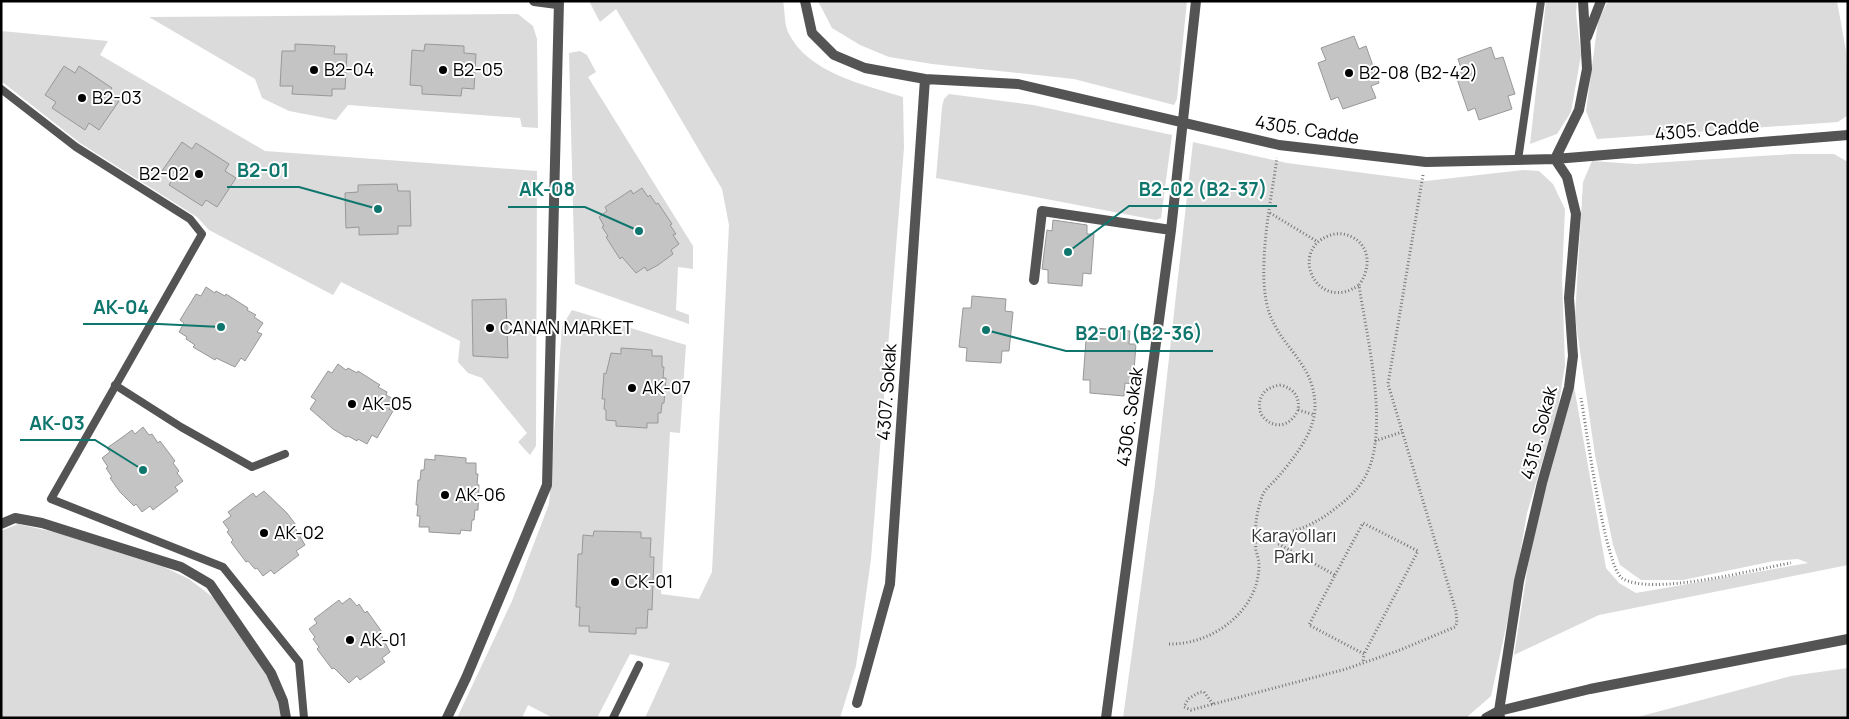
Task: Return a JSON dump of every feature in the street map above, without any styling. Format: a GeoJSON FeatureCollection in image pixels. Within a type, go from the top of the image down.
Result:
{"type":"FeatureCollection","features":[{"type":"Feature","properties":{"kind":"street"},"geometry":{"type":"LineString","coordinates":[[447,718],[466,678],[547,486],[558,3],[534,1]]}},
{"type":"Feature","properties":{"kind":"street","name":"4305. Cadde"},"geometry":{"type":"LineString","coordinates":[[805,1],[812,33],[834,55],[865,68],[925,79],[1018,84],[1279,145],[1426,162],[1555,159],[1848,135]]}},
{"type":"Feature","properties":{"kind":"street","name":"4306. Sokak"},"geometry":{"type":"LineString","coordinates":[[1106,718],[1171,230],[1196,1]]}},
{"type":"Feature","properties":{"kind":"street"},"geometry":{"type":"LineString","coordinates":[[1555,159],[1579,110],[1587,69],[1583,1]]}},
{"type":"Feature","properties":{"kind":"street"},"geometry":{"type":"LineString","coordinates":[[1586,40],[1601,1]]}},
{"type":"Feature","properties":{"kind":"street","name":"4307. Sokak"},"geometry":{"type":"LineString","coordinates":[[857,704],[890,584],[925,79]]}},
{"type":"Feature","properties":{"kind":"street","name":"4315. Sokak"},"geometry":{"type":"LineString","coordinates":[[1499,714],[1519,581],[1542,483],[1569,387],[1573,356],[1569,298],[1576,214],[1567,177],[1555,159]]}},
{"type":"Feature","properties":{"kind":"street"},"geometry":{"type":"LineString","coordinates":[[1034,280],[1042,211],[1171,230]]}},
{"type":"Feature","properties":{"kind":"street"},"geometry":{"type":"LineString","coordinates":[[1,524],[15,518],[42,523],[181,567],[210,584],[271,673],[283,701],[286,718]]}},
{"type":"Feature","properties":{"kind":"street"},"geometry":{"type":"LineString","coordinates":[[1486,718],[1590,689],[1848,639]]}},
{"type":"Feature","properties":{"kind":"lane"},"geometry":{"type":"LineString","coordinates":[[1518,160],[1541,1]]}},
{"type":"Feature","properties":{"kind":"lane"},"geometry":{"type":"LineString","coordinates":[[1,89],[76,147],[190,219],[202,234],[51,498],[223,567],[299,662],[304,718]]}},
{"type":"Feature","properties":{"kind":"lane"},"geometry":{"type":"LineString","coordinates":[[115,385],[181,427],[252,467],[285,454]]}},
{"type":"Feature","properties":{"kind":"lane"},"geometry":{"type":"LineString","coordinates":[[613,718],[639,665]]}},
{"type":"Feature","properties":{"kind":"path"},"geometry":{"type":"LineString","coordinates":[[1169,644],[1202,639],[1220,629],[1236,616],[1252,592],[1259,564],[1255,536],[1259,506],[1264,491],[1294,456],[1315,416],[1310,379],[1305,367],[1277,329],[1270,315],[1266,296],[1266,246],[1279,145]]}},
{"type":"Feature","properties":{"kind":"path"},"geometry":{"type":"LineString","coordinates":[[1213,704],[1204,692],[1200,692],[1188,699],[1184,707],[1191,710],[1213,704],[1363,663],[1455,627],[1457,623],[1456,611],[1388,384],[1426,162]]}},
{"type":"Feature","properties":{"kind":"path"},"geometry":{"type":"LineString","coordinates":[[1270,213],[1318,242]]}},
{"type":"Feature","properties":{"kind":"path"},"geometry":{"type":"LineString","coordinates":[[1332,234],[1341,234],[1349,235],[1363,246],[1366,253],[1367,270],[1359,285],[1344,293],[1336,293],[1320,287],[1314,281],[1309,265],[1309,257],[1318,242],[1332,234]]}},
{"type":"Feature","properties":{"kind":"path"},"geometry":{"type":"LineString","coordinates":[[1255,536],[1272,536],[1300,530],[1326,516],[1348,499],[1363,480],[1374,452],[1376,394],[1359,285]]}},
{"type":"Feature","properties":{"kind":"path"},"geometry":{"type":"LineString","coordinates":[[1281,385],[1293,391],[1297,397],[1298,410],[1290,422],[1284,425],[1270,423],[1260,414],[1260,400],[1267,389],[1281,385]]}},
{"type":"Feature","properties":{"kind":"path"},"geometry":{"type":"LineString","coordinates":[[1580,395],[1605,531],[1614,568],[1622,578],[1639,585],[1662,585],[1791,563]]}},
{"type":"Feature","properties":{"kind":"path"},"geometry":{"type":"LineString","coordinates":[[1298,410],[1315,416]]}},
{"type":"Feature","properties":{"kind":"path"},"geometry":{"type":"LineString","coordinates":[[1375,441],[1402,432]]}},
{"type":"Feature","properties":{"kind":"path"},"geometry":{"type":"LineString","coordinates":[[1363,663],[1364,654],[1418,551],[1363,523],[1309,626],[1364,654]]}},
{"type":"Feature","properties":{"kind":"path"},"geometry":{"type":"LineString","coordinates":[[1272,536],[1275,542],[1335,575]]}},
{"type":"Feature","properties":{"kind":"green space"},"geometry":{"type":"Polygon","coordinates":[[[589,1],[783,1],[788,32],[797,46],[809,58],[838,75],[903,97],[904,148],[871,559],[856,666],[840,718],[645,718],[670,663],[630,654],[597,718],[553,718],[528,705],[522,718],[457,718],[512,601],[549,504],[562,326],[572,310],[686,345],[680,433],[670,432],[661,594],[699,599],[712,572],[729,225],[722,189],[616,9],[600,22],[589,1]]]}},
{"type":"Feature","properties":{"kind":"green space"},"geometry":{"type":"Polygon","coordinates":[[[818,1],[1187,1],[1177,99],[1174,105],[1074,79],[932,64],[889,57],[860,45],[832,28],[818,1]]]}},
{"type":"Feature","properties":{"kind":"green space"},"geometry":{"type":"Polygon","coordinates":[[[1546,1],[1577,1],[1576,13],[1581,55],[1571,112],[1557,134],[1530,144],[1546,1]]]}},
{"type":"Feature","properties":{"kind":"green space"},"geometry":{"type":"Polygon","coordinates":[[[1608,1],[1837,1],[1846,51],[1848,115],[1838,122],[1597,139],[1586,111],[1598,21],[1608,1]]]}},
{"type":"Feature","properties":{"kind":"green space"},"geometry":{"type":"Polygon","coordinates":[[[518,14],[533,26],[537,39],[538,128],[522,127],[520,118],[348,105],[336,120],[289,111],[262,98],[255,79],[149,17],[518,14]]]}},
{"type":"Feature","properties":{"kind":"green space"},"geometry":{"type":"Polygon","coordinates":[[[1,31],[108,41],[100,55],[265,151],[537,171],[536,446],[530,455],[518,442],[527,433],[482,378],[468,373],[458,362],[460,341],[341,282],[333,295],[209,230],[197,217],[80,143],[1,81],[1,31]]]}},
{"type":"Feature","properties":{"kind":"green space"},"geometry":{"type":"Polygon","coordinates":[[[580,51],[587,55],[596,72],[588,77],[693,246],[693,269],[678,267],[676,310],[689,315],[689,324],[575,284],[569,53],[580,51]]]}},
{"type":"Feature","properties":{"kind":"green space"},"geometry":{"type":"Polygon","coordinates":[[[949,94],[1033,105],[1172,135],[1161,218],[1156,220],[936,178],[942,107],[944,99],[949,94]]]}},
{"type":"Feature","properties":{"kind":"green space","name":"Karayolları Parkı"},"geometry":{"type":"Polygon","coordinates":[[[1193,142],[1287,163],[1426,181],[1523,170],[1539,171],[1553,184],[1565,209],[1562,278],[1565,365],[1558,409],[1527,513],[1512,600],[1491,696],[1466,718],[1123,718],[1155,484],[1193,142]]]}},
{"type":"Feature","properties":{"kind":"green space"},"geometry":{"type":"Polygon","coordinates":[[[1793,154],[1834,154],[1848,162],[1848,565],[1599,615],[1514,655],[1529,559],[1545,485],[1570,394],[1574,386],[1606,568],[1619,583],[1636,593],[1808,563],[1798,559],[1774,561],[1683,580],[1641,580],[1620,565],[1613,545],[1595,455],[1575,317],[1583,182],[1592,161],[1636,164],[1793,154]]]}},
{"type":"Feature","properties":{"kind":"green space"},"geometry":{"type":"Polygon","coordinates":[[[18,524],[54,532],[164,567],[189,579],[214,598],[266,673],[278,703],[281,718],[1,718],[1,531],[18,524]]]}},
{"type":"Feature","properties":{"kind":"green space"},"geometry":{"type":"Polygon","coordinates":[[[1848,668],[1848,718],[1634,718],[1791,676],[1848,668]]]}},
{"type":"Feature","properties":{"kind":"building","name":"B2-08 (B2-42)"},"geometry":{"type":"Polygon","coordinates":[[[1354,36],[1359,49],[1366,46],[1379,83],[1371,86],[1376,98],[1343,109],[1338,97],[1331,100],[1318,63],[1326,60],[1321,48],[1354,36]]]}},
{"type":"Feature","properties":{"kind":"building","name":"B2-04"},"geometry":{"type":"Polygon","coordinates":[[[295,44],[335,46],[334,54],[347,54],[345,89],[332,89],[332,96],[292,94],[293,86],[280,86],[282,51],[295,51],[295,44]]]}},
{"type":"Feature","properties":{"kind":"building","name":"B2-05"},"geometry":{"type":"Polygon","coordinates":[[[425,44],[464,46],[464,53],[476,54],[474,89],[462,88],[461,96],[422,94],[422,86],[410,85],[412,50],[424,51],[425,44]]]}},
{"type":"Feature","properties":{"kind":"building"},"geometry":{"type":"Polygon","coordinates":[[[1491,47],[1495,59],[1503,57],[1515,94],[1508,96],[1512,109],[1479,120],[1475,108],[1468,111],[1455,73],[1462,71],[1458,59],[1491,47]]]}},
{"type":"Feature","properties":{"kind":"building","name":"B2-03"},"geometry":{"type":"Polygon","coordinates":[[[64,66],[75,73],[79,66],[112,88],[108,94],[119,101],[99,130],[89,123],[85,130],[52,108],[56,102],[45,95],[64,66]]]}},
{"type":"Feature","properties":{"kind":"building","name":"B2-02"},"geometry":{"type":"Polygon","coordinates":[[[182,142],[192,149],[196,143],[229,164],[225,171],[236,178],[217,207],[206,200],[202,206],[169,185],[173,178],[162,171],[182,142]]]}},
{"type":"Feature","properties":{"kind":"building"},"geometry":{"type":"Polygon","coordinates":[[[397,184],[398,191],[410,191],[411,226],[398,226],[398,234],[359,235],[359,227],[346,228],[345,193],[358,192],[358,185],[397,184]]]}},
{"type":"Feature","properties":{"kind":"building"},"geometry":{"type":"Polygon","coordinates":[[[642,188],[648,197],[650,195],[656,204],[658,203],[672,224],[670,225],[676,234],[673,235],[679,244],[671,250],[673,254],[658,265],[647,271],[645,267],[636,273],[622,257],[620,259],[606,237],[608,236],[602,227],[604,226],[599,217],[607,211],[605,207],[631,190],[633,194],[642,188]]]}},
{"type":"Feature","properties":{"kind":"building"},"geometry":{"type":"Polygon","coordinates":[[[1053,220],[1087,225],[1087,234],[1094,234],[1091,274],[1083,273],[1082,286],[1048,283],[1048,270],[1042,269],[1047,230],[1052,231],[1053,220]]]}},
{"type":"Feature","properties":{"kind":"building"},"geometry":{"type":"Polygon","coordinates":[[[206,287],[215,293],[216,291],[225,296],[226,294],[248,308],[247,310],[256,315],[254,317],[263,323],[257,332],[262,334],[245,361],[241,358],[235,367],[216,358],[215,360],[193,347],[195,345],[179,332],[184,323],[180,320],[196,294],[201,296],[206,287]]]}},
{"type":"Feature","properties":{"kind":"building"},"geometry":{"type":"Polygon","coordinates":[[[972,296],[1006,299],[1005,311],[1013,312],[1009,351],[1002,351],[1001,363],[966,361],[967,348],[959,347],[963,308],[971,308],[972,296]]]}},
{"type":"Feature","properties":{"kind":"building","name":"CANAN MARKET"},"geometry":{"type":"Polygon","coordinates":[[[506,299],[508,358],[473,356],[472,300],[506,299]]]}},
{"type":"Feature","properties":{"kind":"building"},"geometry":{"type":"Polygon","coordinates":[[[1095,328],[1130,331],[1129,344],[1136,344],[1133,384],[1125,383],[1124,396],[1090,393],[1090,380],[1083,380],[1086,340],[1094,341],[1095,328]]]}},
{"type":"Feature","properties":{"kind":"building","name":"AK-07"},"geometry":{"type":"Polygon","coordinates":[[[621,348],[652,350],[652,356],[662,356],[663,378],[666,378],[664,403],[662,403],[661,413],[658,413],[658,423],[647,423],[647,428],[616,426],[616,421],[606,420],[605,399],[602,399],[604,373],[606,374],[611,353],[621,354],[621,348]]]}},
{"type":"Feature","properties":{"kind":"building","name":"AK-05"},"geometry":{"type":"Polygon","coordinates":[[[338,364],[346,370],[348,368],[357,373],[358,371],[380,385],[378,387],[387,392],[386,395],[395,400],[389,409],[393,411],[377,438],[372,435],[367,444],[358,439],[357,441],[348,436],[346,437],[333,429],[310,409],[316,400],[311,397],[328,371],[332,373],[338,364]]]}},
{"type":"Feature","properties":{"kind":"building"},"geometry":{"type":"Polygon","coordinates":[[[143,427],[149,435],[152,434],[158,443],[160,441],[175,461],[173,463],[179,471],[177,473],[183,481],[175,487],[178,491],[153,510],[150,506],[142,512],[136,504],[134,506],[120,492],[110,478],[112,477],[106,468],[108,467],[102,458],[110,452],[107,448],[132,430],[135,434],[143,427]]]}},
{"type":"Feature","properties":{"kind":"building","name":"AK-06"},"geometry":{"type":"Polygon","coordinates":[[[435,455],[466,458],[466,463],[476,463],[477,484],[479,485],[478,510],[475,510],[471,531],[461,530],[460,534],[429,532],[429,527],[419,527],[420,516],[417,516],[418,505],[416,505],[418,480],[420,480],[421,470],[424,470],[425,459],[435,460],[435,455]]]}},
{"type":"Feature","properties":{"kind":"building","name":"AK-02"},"geometry":{"type":"Polygon","coordinates":[[[264,491],[287,513],[296,525],[294,526],[305,545],[296,551],[299,555],[274,574],[271,570],[263,576],[257,568],[255,569],[248,561],[246,562],[231,542],[233,540],[227,532],[229,530],[223,522],[231,516],[228,512],[253,493],[256,497],[264,491]]]}},
{"type":"Feature","properties":{"kind":"building","name":"CK-01"},"geometry":{"type":"Polygon","coordinates":[[[594,531],[641,532],[641,538],[651,538],[650,557],[654,557],[652,610],[648,609],[647,628],[636,628],[636,634],[589,632],[589,626],[579,626],[580,607],[576,607],[578,554],[582,554],[583,535],[593,536],[594,531]]]}},
{"type":"Feature","properties":{"kind":"building","name":"AK-01"},"geometry":{"type":"Polygon","coordinates":[[[350,598],[357,606],[359,604],[365,613],[367,611],[382,632],[380,633],[390,652],[382,658],[385,662],[360,680],[357,676],[349,683],[334,668],[332,669],[317,649],[319,647],[313,639],[315,637],[309,629],[317,623],[314,619],[339,600],[342,604],[350,598]]]}},
{"type":"Feature","properties":{"kind":"place","name":"B2-04"},"geometry":{"type":"Point","coordinates":[314,70]}},
{"type":"Feature","properties":{"kind":"place","name":"B2-05"},"geometry":{"type":"Point","coordinates":[443,70]}},
{"type":"Feature","properties":{"kind":"place","name":"B2-08 (B2-42)"},"geometry":{"type":"Point","coordinates":[1349,73]}},
{"type":"Feature","properties":{"kind":"place","name":"B2-03"},"geometry":{"type":"Point","coordinates":[82,98]}},
{"type":"Feature","properties":{"kind":"place","name":"B2-02"},"geometry":{"type":"Point","coordinates":[199,174]}},
{"type":"Feature","properties":{"kind":"place","name":"B2-01"},"geometry":{"type":"Point","coordinates":[378,209]}},
{"type":"Feature","properties":{"kind":"place","name":"AK-08"},"geometry":{"type":"Point","coordinates":[639,231]}},
{"type":"Feature","properties":{"kind":"place","name":"B2-02 (B2-37)"},"geometry":{"type":"Point","coordinates":[1068,252]}},
{"type":"Feature","properties":{"kind":"place","name":"AK-04"},"geometry":{"type":"Point","coordinates":[221,327]}},
{"type":"Feature","properties":{"kind":"place","name":"CANAN MARKET"},"geometry":{"type":"Point","coordinates":[490,328]}},
{"type":"Feature","properties":{"kind":"place","name":"B2-01 (B2-36)"},"geometry":{"type":"Point","coordinates":[986,330]}},
{"type":"Feature","properties":{"kind":"place","name":"AK-07"},"geometry":{"type":"Point","coordinates":[632,388]}},
{"type":"Feature","properties":{"kind":"place","name":"AK-05"},"geometry":{"type":"Point","coordinates":[352,404]}},
{"type":"Feature","properties":{"kind":"place","name":"AK-03"},"geometry":{"type":"Point","coordinates":[143,470]}},
{"type":"Feature","properties":{"kind":"place","name":"AK-06"},"geometry":{"type":"Point","coordinates":[445,495]}},
{"type":"Feature","properties":{"kind":"place","name":"AK-02"},"geometry":{"type":"Point","coordinates":[264,533]}},
{"type":"Feature","properties":{"kind":"place","name":"CK-01"},"geometry":{"type":"Point","coordinates":[615,582]}},
{"type":"Feature","properties":{"kind":"place","name":"AK-01"},"geometry":{"type":"Point","coordinates":[350,640]}}]}
